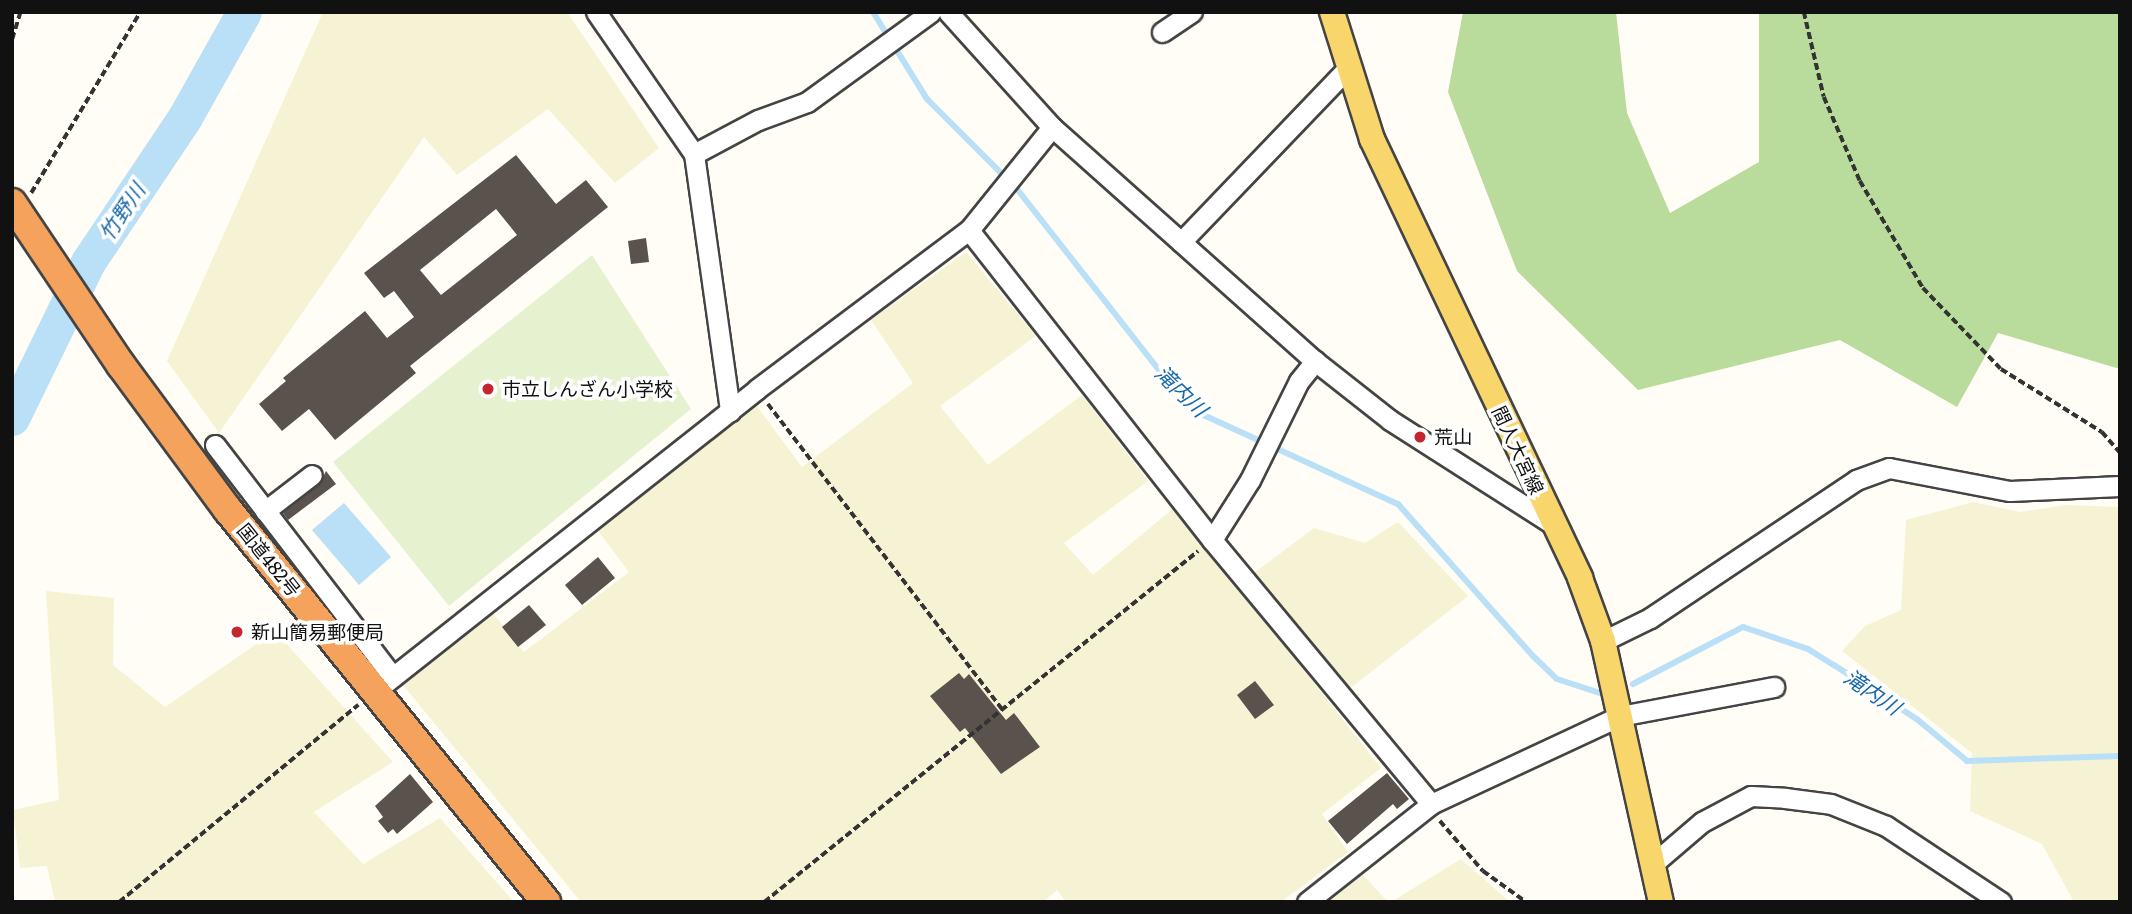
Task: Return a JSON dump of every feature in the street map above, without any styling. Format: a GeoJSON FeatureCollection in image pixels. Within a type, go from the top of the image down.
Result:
{"type":"FeatureCollection","features":[{"type":"Feature","properties":{"kind":"highway","name":"国道482号"},"geometry":{"type":"LineString","coordinates":[[21,217],[121,365],[228,510],[384,684],[546,902]]}},
{"type":"Feature","properties":{"kind":"main road","name":"間人大宮線"},"geometry":{"type":"LineString","coordinates":[[1332,12],[1347,69],[1372,139],[1554,526],[1603,641],[1661,902]]}},
{"type":"Feature","properties":{"kind":"street"},"geometry":{"type":"LineString","coordinates":[[596,12],[694,154],[730,411]]}},
{"type":"Feature","properties":{"kind":"street"},"geometry":{"type":"LineString","coordinates":[[694,154],[758,120],[807,102],[931,12]]}},
{"type":"Feature","properties":{"kind":"street"},"geometry":{"type":"LineString","coordinates":[[948,12],[1052,127],[1315,361],[1390,420],[1554,526]]}},
{"type":"Feature","properties":{"kind":"street"},"geometry":{"type":"LineString","coordinates":[[1162,32],[1192,12]]}},
{"type":"Feature","properties":{"kind":"street"},"geometry":{"type":"LineString","coordinates":[[1181,242],[1347,69]]}},
{"type":"Feature","properties":{"kind":"street"},"geometry":{"type":"LineString","coordinates":[[215,445],[265,511],[384,684],[757,389],[969,230],[1052,127]]}},
{"type":"Feature","properties":{"kind":"street"},"geometry":{"type":"LineString","coordinates":[[969,230],[1212,540],[1429,805]]}},
{"type":"Feature","properties":{"kind":"street"},"geometry":{"type":"LineString","coordinates":[[1212,540],[1250,480],[1299,381],[1315,361]]}},
{"type":"Feature","properties":{"kind":"street"},"geometry":{"type":"LineString","coordinates":[[1603,641],[1650,618],[1856,481],[1889,468],[2010,491],[2120,486]]}},
{"type":"Feature","properties":{"kind":"street"},"geometry":{"type":"LineString","coordinates":[[265,511],[312,475]]}},
{"type":"Feature","properties":{"kind":"street"},"geometry":{"type":"LineString","coordinates":[[1307,902],[1429,805],[1620,716],[1774,687]]}},
{"type":"Feature","properties":{"kind":"street"},"geometry":{"type":"LineString","coordinates":[[1654,863],[1702,822],[1751,796],[1785,798],[1831,804],[1886,826],[2001,902]]}},
{"type":"Feature","properties":{"kind":"path"},"geometry":{"type":"LineString","coordinates":[[12,38],[20,12]]}},
{"type":"Feature","properties":{"kind":"path"},"geometry":{"type":"LineString","coordinates":[[21,217],[140,12]]}},
{"type":"Feature","properties":{"kind":"path"},"geometry":{"type":"LineString","coordinates":[[1804,12],[1824,97],[1855,169],[1923,288],[2001,369],[2102,432],[2120,453]]}},
{"type":"Feature","properties":{"kind":"path"},"geometry":{"type":"LineString","coordinates":[[757,389],[1003,710]]}},
{"type":"Feature","properties":{"kind":"path"},"geometry":{"type":"LineString","coordinates":[[764,902],[1212,540]]}},
{"type":"Feature","properties":{"kind":"path"},"geometry":{"type":"LineString","coordinates":[[119,902],[384,684]]}},
{"type":"Feature","properties":{"kind":"path"},"geometry":{"type":"LineString","coordinates":[[1429,805],[1483,871],[1526,902]]}},
{"type":"Feature","properties":{"kind":"shaded area"},"geometry":{"type":"Polygon","coordinates":[[[323,12],[567,12],[659,148],[615,183],[548,109],[457,175],[424,137],[219,433],[167,361],[323,12]]]}},
{"type":"Feature","properties":{"kind":"shaded area"},"geometry":{"type":"Polygon","coordinates":[[[966,252],[1036,336],[940,406],[988,465],[1082,395],[1148,481],[1064,543],[1093,575],[1175,507],[1381,768],[1322,814],[1348,852],[1281,902],[1066,902],[1057,890],[1043,902],[581,902],[403,685],[492,612],[524,652],[629,572],[595,527],[753,401],[802,467],[913,383],[871,320],[966,252]]]}},
{"type":"Feature","properties":{"kind":"shaded area"},"geometry":{"type":"Polygon","coordinates":[[[1973,502],[2020,512],[2066,505],[2120,507],[2120,902],[2074,902],[2042,844],[1970,811],[1972,753],[1842,651],[1865,626],[1901,610],[1906,520],[1973,502]]]}},
{"type":"Feature","properties":{"kind":"shaded area"},"geometry":{"type":"Polygon","coordinates":[[[1398,522],[1468,596],[1348,690],[1254,573],[1314,528],[1365,543],[1398,522]]]}},
{"type":"Feature","properties":{"kind":"shaded area"},"geometry":{"type":"Polygon","coordinates":[[[46,591],[114,598],[113,665],[165,707],[275,631],[393,762],[314,812],[363,864],[440,818],[514,902],[55,902],[47,866],[20,868],[13,810],[59,800],[46,591]]]}},
{"type":"Feature","properties":{"kind":"shaded area"},"geometry":{"type":"Polygon","coordinates":[[[1461,859],[1510,902],[1391,902],[1461,859]]]}},
{"type":"Feature","properties":{"kind":"shaded area"},"geometry":{"type":"Polygon","coordinates":[[[1363,875],[1388,902],[1328,902],[1363,875]]]}},
{"type":"Feature","properties":{"kind":"green space"},"geometry":{"type":"Polygon","coordinates":[[[1463,12],[1616,12],[1627,113],[1670,213],[1759,162],[1759,12],[2120,12],[2120,369],[1998,333],[1957,407],[1840,340],[1638,390],[1517,271],[1448,92],[1463,12]]]}},
{"type":"Feature","properties":{"kind":"green space"},"geometry":{"type":"Polygon","coordinates":[[[592,255],[691,409],[449,606],[333,462],[592,255]]]}},
{"type":"Feature","properties":{"kind":"water"},"geometry":{"type":"Polygon","coordinates":[[[344,503],[391,557],[359,585],[312,530],[344,503]]]}},
{"type":"Feature","properties":{"kind":"building"},"geometry":{"type":"Polygon","coordinates":[[[516,155],[556,204],[586,180],[608,207],[410,366],[416,373],[335,440],[309,409],[282,431],[259,404],[286,381],[283,378],[365,311],[387,338],[414,317],[394,291],[384,298],[364,273],[516,155]],[[496,209],[420,270],[441,295],[517,235],[496,209]]]}},
{"type":"Feature","properties":{"kind":"building"},"geometry":{"type":"Polygon","coordinates":[[[646,238],[649,262],[631,264],[628,241],[646,238]]]}},
{"type":"Feature","properties":{"kind":"building"},"geometry":{"type":"Polygon","coordinates":[[[326,471],[336,484],[288,520],[283,513],[319,485],[326,471]]]}},
{"type":"Feature","properties":{"kind":"building"},"geometry":{"type":"Polygon","coordinates":[[[598,557],[615,578],[582,605],[565,585],[598,557]]]}},
{"type":"Feature","properties":{"kind":"building"},"geometry":{"type":"Polygon","coordinates":[[[529,605],[546,625],[518,647],[502,627],[529,605]]]}},
{"type":"Feature","properties":{"kind":"building"},"geometry":{"type":"Polygon","coordinates":[[[959,673],[964,679],[969,674],[1006,720],[1014,713],[1040,747],[1001,774],[965,728],[960,732],[930,696],[959,673]]]}},
{"type":"Feature","properties":{"kind":"building"},"geometry":{"type":"Polygon","coordinates":[[[1255,681],[1274,705],[1255,719],[1237,695],[1255,681]]]}},
{"type":"Feature","properties":{"kind":"building"},"geometry":{"type":"Polygon","coordinates":[[[1387,773],[1409,799],[1397,809],[1393,804],[1347,844],[1328,821],[1387,773]]]}},
{"type":"Feature","properties":{"kind":"building"},"geometry":{"type":"Polygon","coordinates":[[[410,774],[433,802],[397,834],[393,829],[388,833],[378,821],[383,817],[375,806],[410,774]]]}},
{"type":"Feature","properties":{"kind":"waterway","name":"竹野川"},"geometry":{"type":"LineString","coordinates":[[12,418],[88,262],[185,117],[244,12]]}},
{"type":"Feature","properties":{"kind":"waterway","name":"滝内川"},"geometry":{"type":"LineString","coordinates":[[873,12],[927,99],[1017,189],[1159,370],[1199,413],[1398,504],[1533,656],[1557,679],[1603,694]]}},
{"type":"Feature","properties":{"kind":"waterway","name":"滝内川"},"geometry":{"type":"LineString","coordinates":[[1633,684],[1743,627],[1808,649],[1918,720],[1967,761],[2120,756]]}},
{"type":"Feature","properties":{"kind":"place","name":"市立しんざん小学校"},"geometry":{"type":"Point","coordinates":[488,389]}},
{"type":"Feature","properties":{"kind":"place","name":"荒山"},"geometry":{"type":"Point","coordinates":[1420,437]}},
{"type":"Feature","properties":{"kind":"place","name":"新山簡易郵便局"},"geometry":{"type":"Point","coordinates":[237,632]}}]}
